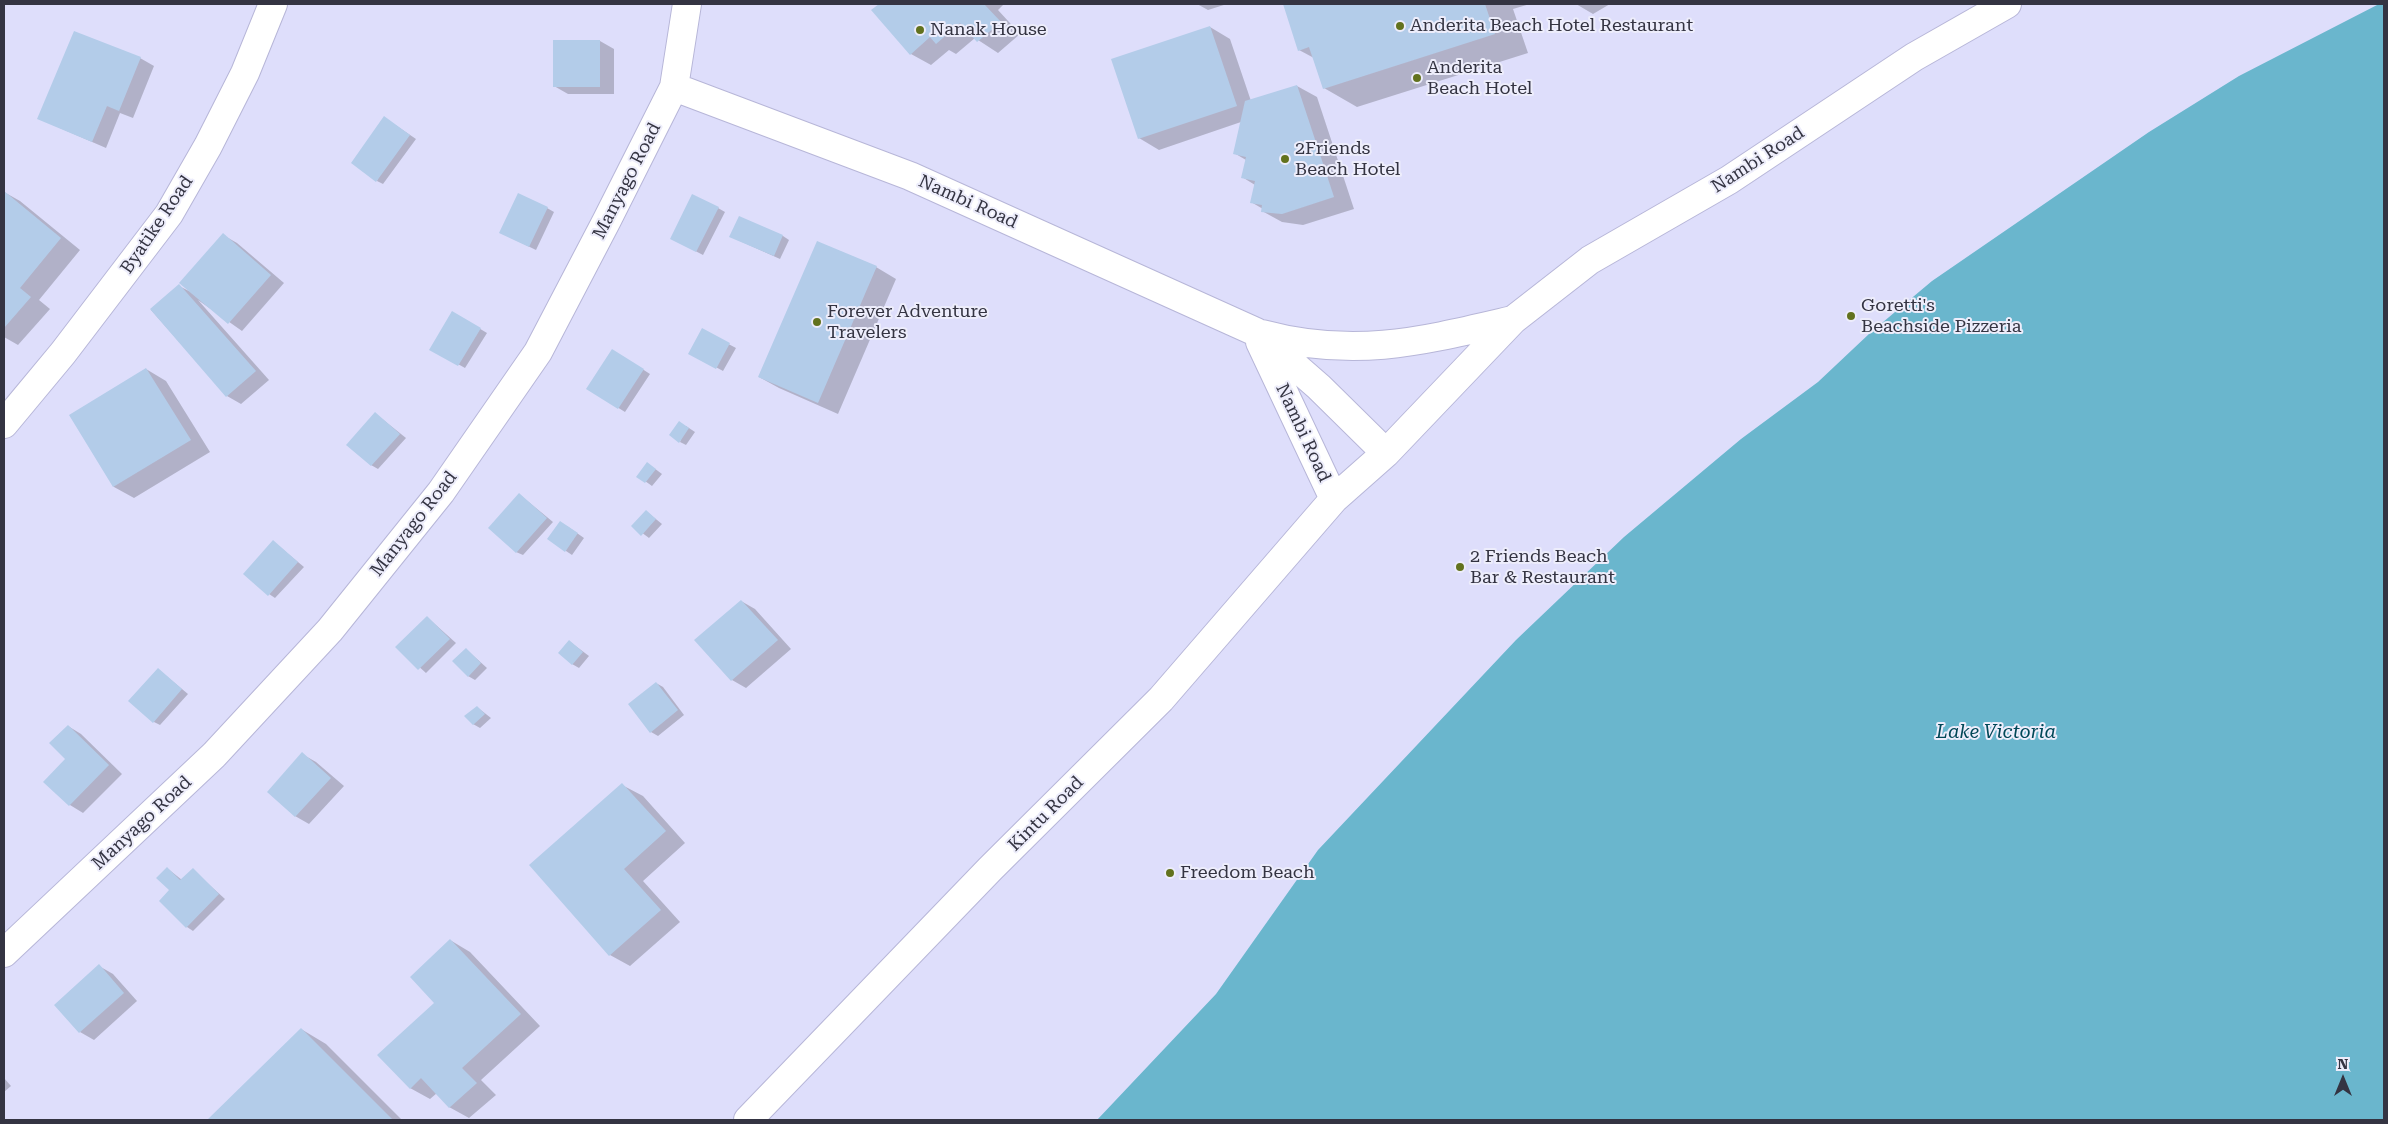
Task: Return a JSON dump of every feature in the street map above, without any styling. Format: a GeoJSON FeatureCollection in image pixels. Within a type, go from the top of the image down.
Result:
{"type":"FeatureCollection","features":[{"type":"Feature","properties":{"kind":"street","name":"Byatike Road"},"geometry":{"type":"LineString","coordinates":[[4,424],[82,330],[169,214],[208,146],[245,73],[273,4]]}},
{"type":"Feature","properties":{"kind":"street","name":"Manyago Road"},"geometry":{"type":"LineString","coordinates":[[4,953],[214,754],[330,630],[441,492],[538,352],[674,87],[687,4]]}},
{"type":"Feature","properties":{"kind":"street","name":"Nambi Road"},"geometry":{"type":"LineString","coordinates":[[1256,332],[1334,499],[1386,453],[1513,320],[1590,260],[1728,180],[1914,57],[2007,4]]}},
{"type":"Feature","properties":{"kind":"street","name":"Nambi Road"},"geometry":{"type":"LineString","coordinates":[[674,87],[910,176],[1256,332],[1296,343],[1356,348],[1421,341],[1513,320]]}},
{"type":"Feature","properties":{"kind":"street","name":"Nambi Road"},"geometry":{"type":"LineString","coordinates":[[1256,332],[1319,387],[1386,453]]}},
{"type":"Feature","properties":{"kind":"street","name":"Kintu Road"},"geometry":{"type":"LineString","coordinates":[[748,1120],[990,869],[1161,699],[1334,499]]}},
{"type":"Feature","properties":{"kind":"water","name":"Lake Victoria"},"geometry":{"type":"Polygon","coordinates":[[[2379,4],[2384,4],[2384,1120],[1097,1120],[1216,994],[1318,850],[1516,640],[1624,537],[1741,439],[1818,382],[1870,333],[1932,281],[2149,132],[2239,76],[2379,4]]]}},
{"type":"Feature","properties":{"kind":"building","name":"Nanak House"},"geometry":{"type":"Polygon","coordinates":[[[879,4],[984,4],[1001,22],[977,42],[960,23],[936,44],[930,37],[910,55],[871,10],[879,4]]]}},
{"type":"Feature","properties":{"kind":"building"},"geometry":{"type":"Polygon","coordinates":[[[1283,4],[1485,4],[1495,34],[1323,89],[1309,47],[1298,51],[1283,4]]]}},
{"type":"Feature","properties":{"kind":"building"},"geometry":{"type":"Polygon","coordinates":[[[1210,26],[1237,106],[1138,139],[1111,59],[1210,26]]]}},
{"type":"Feature","properties":{"kind":"building"},"geometry":{"type":"Polygon","coordinates":[[[74,31],[141,57],[119,111],[107,106],[92,142],[37,119],[74,31]]]}},
{"type":"Feature","properties":{"kind":"building"},"geometry":{"type":"Polygon","coordinates":[[[553,40],[600,40],[600,87],[553,87],[553,40]]]}},
{"type":"Feature","properties":{"kind":"building"},"geometry":{"type":"Polygon","coordinates":[[[1297,85],[1334,197],[1282,214],[1261,212],[1262,205],[1250,203],[1255,181],[1241,178],[1246,157],[1233,154],[1245,101],[1297,85]]]}},
{"type":"Feature","properties":{"kind":"building"},"geometry":{"type":"Polygon","coordinates":[[[384,116],[410,135],[376,182],[351,163],[384,116]]]}},
{"type":"Feature","properties":{"kind":"building"},"geometry":{"type":"Polygon","coordinates":[[[4,191],[61,238],[20,288],[31,297],[4,328],[4,191]]]}},
{"type":"Feature","properties":{"kind":"building"},"geometry":{"type":"Polygon","coordinates":[[[518,193],[548,207],[529,247],[499,233],[518,193]]]}},
{"type":"Feature","properties":{"kind":"building"},"geometry":{"type":"Polygon","coordinates":[[[692,194],[719,207],[696,252],[670,239],[692,194]]]}},
{"type":"Feature","properties":{"kind":"building"},"geometry":{"type":"Polygon","coordinates":[[[739,216],[783,235],[774,256],[729,237],[739,216]]]}},
{"type":"Feature","properties":{"kind":"building"},"geometry":{"type":"Polygon","coordinates":[[[223,233],[271,275],[228,324],[179,283],[223,233]]]}},
{"type":"Feature","properties":{"kind":"building","name":"Forever Adventure Travelers"},"geometry":{"type":"Polygon","coordinates":[[[817,241],[877,266],[818,403],[758,377],[817,241]]]}},
{"type":"Feature","properties":{"kind":"building"},"geometry":{"type":"Polygon","coordinates":[[[179,284],[256,371],[226,397],[150,309],[179,284]]]}},
{"type":"Feature","properties":{"kind":"building"},"geometry":{"type":"Polygon","coordinates":[[[452,311],[481,328],[458,366],[429,350],[452,311]]]}},
{"type":"Feature","properties":{"kind":"building"},"geometry":{"type":"Polygon","coordinates":[[[702,328],[730,343],[716,369],[688,354],[702,328]]]}},
{"type":"Feature","properties":{"kind":"building"},"geometry":{"type":"Polygon","coordinates":[[[612,349],[644,369],[618,409],[586,389],[612,349]]]}},
{"type":"Feature","properties":{"kind":"building"},"geometry":{"type":"Polygon","coordinates":[[[146,368],[191,440],[113,487],[69,415],[146,368]]]}},
{"type":"Feature","properties":{"kind":"building"},"geometry":{"type":"Polygon","coordinates":[[[375,412],[400,434],[371,466],[346,445],[375,412]]]}},
{"type":"Feature","properties":{"kind":"building"},"geometry":{"type":"Polygon","coordinates":[[[679,421],[689,428],[679,443],[669,435],[679,421]]]}},
{"type":"Feature","properties":{"kind":"building"},"geometry":{"type":"Polygon","coordinates":[[[647,462],[656,469],[645,483],[636,477],[647,462]]]}},
{"type":"Feature","properties":{"kind":"building"},"geometry":{"type":"Polygon","coordinates":[[[519,493],[547,518],[516,553],[488,528],[519,493]]]}},
{"type":"Feature","properties":{"kind":"building"},"geometry":{"type":"Polygon","coordinates":[[[646,510],[656,519],[641,536],[631,526],[646,510]]]}},
{"type":"Feature","properties":{"kind":"building"},"geometry":{"type":"Polygon","coordinates":[[[560,521],[578,533],[565,552],[547,539],[560,521]]]}},
{"type":"Feature","properties":{"kind":"building"},"geometry":{"type":"Polygon","coordinates":[[[273,540],[298,562],[268,596],[243,574],[273,540]]]}},
{"type":"Feature","properties":{"kind":"building"},"geometry":{"type":"Polygon","coordinates":[[[741,600],[778,640],[731,681],[694,640],[741,600]]]}},
{"type":"Feature","properties":{"kind":"building"},"geometry":{"type":"Polygon","coordinates":[[[427,616],[450,639],[418,670],[395,647],[427,616]]]}},
{"type":"Feature","properties":{"kind":"building"},"geometry":{"type":"Polygon","coordinates":[[[569,640],[583,652],[572,665],[558,653],[569,640]]]}},
{"type":"Feature","properties":{"kind":"building"},"geometry":{"type":"Polygon","coordinates":[[[466,648],[481,663],[468,677],[452,661],[466,648]]]}},
{"type":"Feature","properties":{"kind":"building"},"geometry":{"type":"Polygon","coordinates":[[[158,668],[182,689],[153,723],[128,701],[158,668]]]}},
{"type":"Feature","properties":{"kind":"building"},"geometry":{"type":"Polygon","coordinates":[[[656,682],[678,710],[650,733],[628,704],[656,682]]]}},
{"type":"Feature","properties":{"kind":"building"},"geometry":{"type":"Polygon","coordinates":[[[477,706],[485,714],[473,725],[464,716],[477,706]]]}},
{"type":"Feature","properties":{"kind":"building"},"geometry":{"type":"Polygon","coordinates":[[[68,725],[109,765],[69,806],[43,782],[65,759],[49,743],[68,725]]]}},
{"type":"Feature","properties":{"kind":"building"},"geometry":{"type":"Polygon","coordinates":[[[302,752],[331,778],[295,817],[267,792],[302,752]]]}},
{"type":"Feature","properties":{"kind":"building"},"geometry":{"type":"Polygon","coordinates":[[[622,783],[666,831],[624,869],[661,910],[609,956],[529,865],[622,783]]]}},
{"type":"Feature","properties":{"kind":"building"},"geometry":{"type":"Polygon","coordinates":[[[167,867],[180,880],[193,868],[219,894],[186,928],[159,901],[169,890],[156,878],[167,867]]]}},
{"type":"Feature","properties":{"kind":"building"},"geometry":{"type":"Polygon","coordinates":[[[450,939],[521,1014],[462,1068],[477,1083],[449,1108],[421,1078],[410,1089],[377,1055],[434,1003],[410,977],[450,939]]]}},
{"type":"Feature","properties":{"kind":"building"},"geometry":{"type":"Polygon","coordinates":[[[99,964],[124,993],[79,1033],[54,1005],[99,964]]]}},
{"type":"Feature","properties":{"kind":"building"},"geometry":{"type":"Polygon","coordinates":[[[301,1028],[393,1120],[207,1120],[301,1028]]]}},
{"type":"Feature","properties":{"kind":"place","name":"Anderita Beach Hotel Restaurant"},"geometry":{"type":"Point","coordinates":[1400,26]}},
{"type":"Feature","properties":{"kind":"place","name":"Nanak House"},"geometry":{"type":"Point","coordinates":[920,30]}},
{"type":"Feature","properties":{"kind":"place","name":"Anderita Beach Hotel"},"geometry":{"type":"Point","coordinates":[1417,78]}},
{"type":"Feature","properties":{"kind":"place","name":"2Friends Beach Hotel"},"geometry":{"type":"Point","coordinates":[1285,159]}},
{"type":"Feature","properties":{"kind":"place","name":"Goretti's Beachside Pizzeria"},"geometry":{"type":"Point","coordinates":[1851,316]}},
{"type":"Feature","properties":{"kind":"place","name":"Forever Adventure Travelers"},"geometry":{"type":"Point","coordinates":[817,322]}},
{"type":"Feature","properties":{"kind":"place","name":"2 Friends Beach Bar & Restaurant"},"geometry":{"type":"Point","coordinates":[1460,567]}},
{"type":"Feature","properties":{"kind":"place","name":"Freedom Beach"},"geometry":{"type":"Point","coordinates":[1170,873]}}]}
